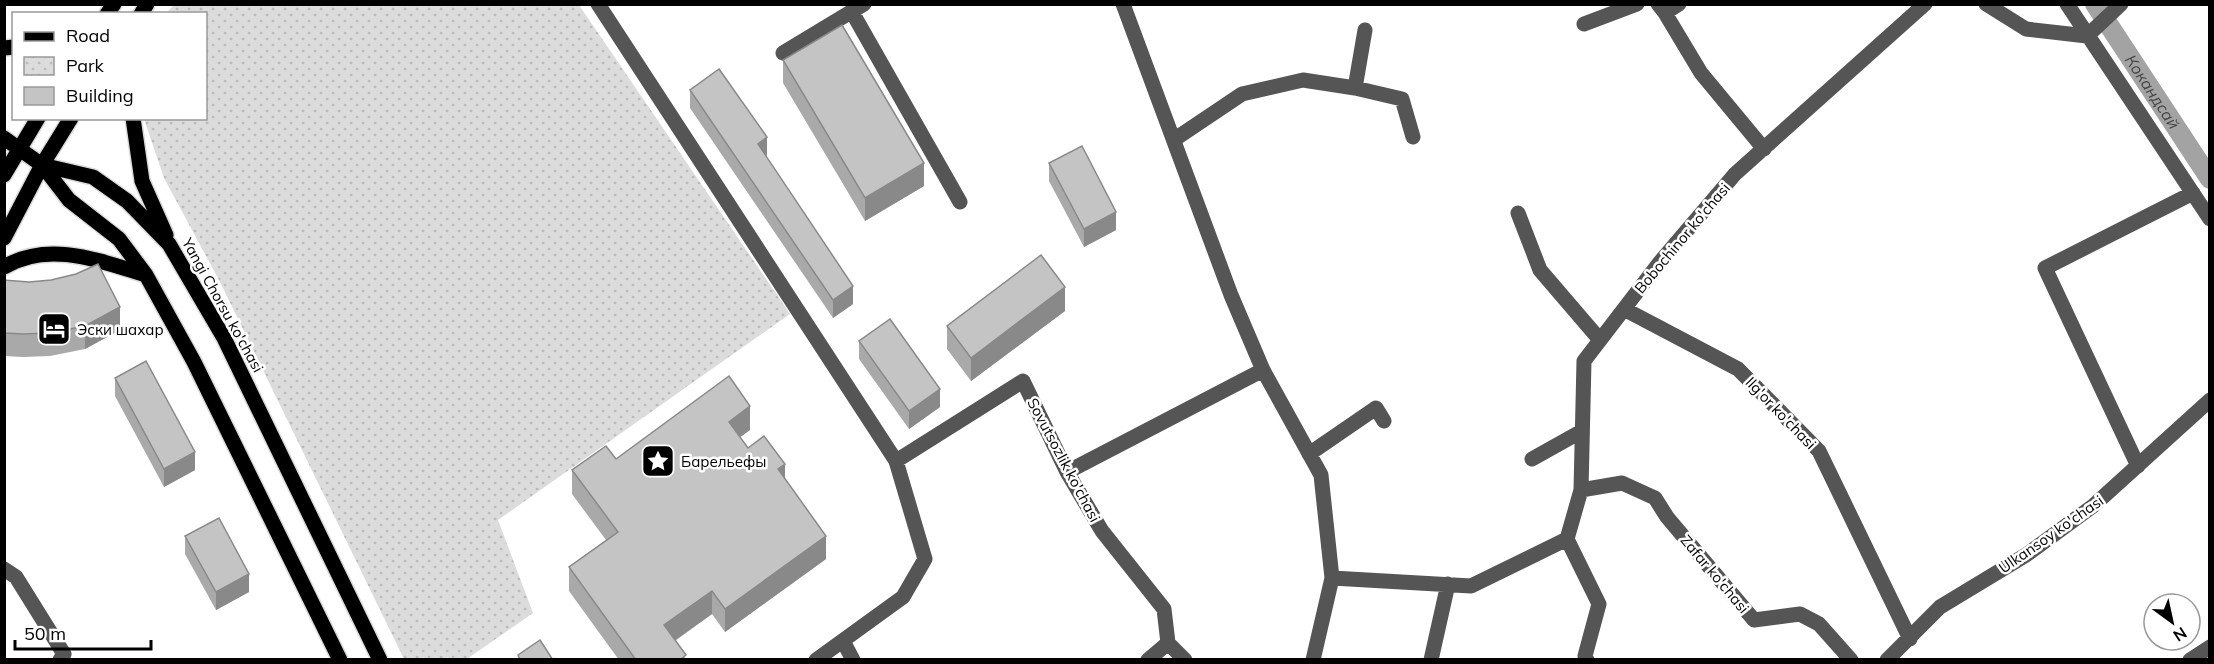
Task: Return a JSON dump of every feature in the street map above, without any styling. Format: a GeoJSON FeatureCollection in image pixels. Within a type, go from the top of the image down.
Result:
{"type":"FeatureCollection","features":[{"type":"Feature","properties":{"kind":"main road"},"geometry":{"type":"LineString","coordinates":[[4,175],[37,120]]}},
{"type":"Feature","properties":{"kind":"main road"},"geometry":{"type":"LineString","coordinates":[[4,238],[42,165],[70,120]]}},
{"type":"Feature","properties":{"kind":"main road"},"geometry":{"type":"LineString","coordinates":[[133,120],[133,136],[141,181],[169,244]]}},
{"type":"Feature","properties":{"kind":"main road"},"geometry":{"type":"LineString","coordinates":[[4,138],[42,165],[69,200],[119,238],[146,275],[194,362],[340,660]]}},
{"type":"Feature","properties":{"kind":"main road","name":"Yangi Chorsu ko'chasi"},"geometry":{"type":"LineString","coordinates":[[42,165],[93,177],[128,201],[169,244],[224,338],[380,660]]}},
{"type":"Feature","properties":{"kind":"main road"},"geometry":{"type":"LineString","coordinates":[[4,267],[17,259],[51,254],[82,255],[146,275]]}},
{"type":"Feature","properties":{"kind":"street"},"geometry":{"type":"LineString","coordinates":[[598,4],[896,461],[925,559],[903,597],[816,660]]}},
{"type":"Feature","properties":{"kind":"street"},"geometry":{"type":"LineString","coordinates":[[1123,4],[1231,295],[1263,370],[1321,475],[1332,578],[1313,660]]}},
{"type":"Feature","properties":{"kind":"street"},"geometry":{"type":"LineString","coordinates":[[1584,24],[1637,4]]}},
{"type":"Feature","properties":{"kind":"street"},"geometry":{"type":"LineString","coordinates":[[1679,4],[1661,9],[1701,73],[1764,148]]}},
{"type":"Feature","properties":{"kind":"street","name":"Bobochinor ko'chasi"},"geometry":{"type":"LineString","coordinates":[[1567,539],[1581,490],[1584,362],[1624,309],[1735,174],[1925,4]]}},
{"type":"Feature","properties":{"kind":"street"},"geometry":{"type":"LineString","coordinates":[[1986,4],[2026,29],[2086,36],[2121,5]]}},
{"type":"Feature","properties":{"kind":"street"},"geometry":{"type":"LineString","coordinates":[[2067,4],[2086,36],[2210,219]]}},
{"type":"Feature","properties":{"kind":"street"},"geometry":{"type":"LineString","coordinates":[[783,53],[858,8],[960,202]]}},
{"type":"Feature","properties":{"kind":"street"},"geometry":{"type":"LineString","coordinates":[[1355,87],[1365,30]]}},
{"type":"Feature","properties":{"kind":"street"},"geometry":{"type":"LineString","coordinates":[[1175,139],[1242,94],[1303,80],[1355,87],[1402,99],[1413,137]]}},
{"type":"Feature","properties":{"kind":"street"},"geometry":{"type":"LineString","coordinates":[[2138,466],[2045,268],[2193,193]]}},
{"type":"Feature","properties":{"kind":"street"},"geometry":{"type":"LineString","coordinates":[[1518,213],[1540,270],[1600,340]]}},
{"type":"Feature","properties":{"kind":"street","name":"Ilg'or ko'chasi"},"geometry":{"type":"LineString","coordinates":[[1624,309],[1738,369],[1819,451],[1910,639]]}},
{"type":"Feature","properties":{"kind":"street"},"geometry":{"type":"LineString","coordinates":[[1067,472],[1263,370]]}},
{"type":"Feature","properties":{"kind":"street","name":"Sovutsozlik ko'chasi"},"geometry":{"type":"LineString","coordinates":[[896,461],[1023,381],[1067,472],[1101,531],[1164,609],[1168,643]]}},
{"type":"Feature","properties":{"kind":"street","name":"Ulkansoy ko'chasi"},"geometry":{"type":"LineString","coordinates":[[1887,660],[1940,607],[2026,555],[2093,506],[2210,400]]}},
{"type":"Feature","properties":{"kind":"street"},"geometry":{"type":"LineString","coordinates":[[1309,454],[1376,408],[1384,421]]}},
{"type":"Feature","properties":{"kind":"street"},"geometry":{"type":"LineString","coordinates":[[1532,459],[1582,431]]}},
{"type":"Feature","properties":{"kind":"street","name":"Zafar ko'chasi"},"geometry":{"type":"LineString","coordinates":[[1581,490],[1622,483],[1654,498],[1667,517],[1754,620],[1800,614],[1819,624],[1851,660]]}},
{"type":"Feature","properties":{"kind":"street"},"geometry":{"type":"LineString","coordinates":[[1332,578],[1470,586],[1567,539],[1599,604],[1585,656],[1587,660]]}},
{"type":"Feature","properties":{"kind":"street"},"geometry":{"type":"LineString","coordinates":[[4,569],[16,577],[64,658]]}},
{"type":"Feature","properties":{"kind":"street"},"geometry":{"type":"LineString","coordinates":[[1431,660],[1448,584]]}},
{"type":"Feature","properties":{"kind":"street"},"geometry":{"type":"LineString","coordinates":[[843,641],[853,660]]}},
{"type":"Feature","properties":{"kind":"street"},"geometry":{"type":"LineString","coordinates":[[1148,660],[1168,643],[1185,660]]}},
{"type":"Feature","properties":{"kind":"street"},"geometry":{"type":"LineString","coordinates":[[2190,660],[2210,646]]}},
{"type":"Feature","properties":{"kind":"green space"},"geometry":{"type":"Polygon","coordinates":[[[174,5],[579,5],[790,314],[498,520],[533,613],[467,659],[404,659],[220,282],[164,178],[144,120],[207,120],[207,12],[167,12],[174,5]]]}},
{"type":"Feature","properties":{"kind":"building"},"geometry":{"type":"Polygon","coordinates":[[[842,25],[924,163],[865,198],[783,60],[842,25]]]}},
{"type":"Feature","properties":{"kind":"building"},"geometry":{"type":"Polygon","coordinates":[[[719,69],[767,137],[758,144],[853,286],[833,300],[690,90],[719,69]]]}},
{"type":"Feature","properties":{"kind":"building"},"geometry":{"type":"Polygon","coordinates":[[[1082,146],[1116,212],[1084,229],[1049,163],[1082,146]]]}},
{"type":"Feature","properties":{"kind":"building"},"geometry":{"type":"Polygon","coordinates":[[[1041,255],[1065,287],[971,358],[947,326],[1041,255]]]}},
{"type":"Feature","properties":{"kind":"building"},"geometry":{"type":"Polygon","coordinates":[[[98,264],[120,307],[85,326],[50,333],[4,333],[4,280],[29,282],[51,280],[76,274],[98,264]]]}},
{"type":"Feature","properties":{"kind":"building"},"geometry":{"type":"Polygon","coordinates":[[[890,319],[940,389],[909,411],[859,341],[890,319]]]}},
{"type":"Feature","properties":{"kind":"building"},"geometry":{"type":"Polygon","coordinates":[[[146,361],[195,452],[164,469],[115,378],[146,361]]]}},
{"type":"Feature","properties":{"kind":"building"},"geometry":{"type":"Polygon","coordinates":[[[729,376],[750,406],[729,422],[748,448],[764,436],[785,464],[778,469],[826,536],[725,609],[712,591],[664,625],[686,655],[680,660],[636,660],[569,567],[618,532],[572,470],[606,446],[616,459],[729,376]]]}},
{"type":"Feature","properties":{"kind":"building"},"geometry":{"type":"Polygon","coordinates":[[[219,518],[249,574],[216,592],[185,536],[219,518]]]}},
{"type":"Feature","properties":{"kind":"building"},"geometry":{"type":"Polygon","coordinates":[[[540,640],[553,660],[520,660],[518,655],[540,640]]]}},
{"type":"Feature","properties":{"kind":"waterway","name":"Кокандсай"},"geometry":{"type":"LineString","coordinates":[[2095,4],[2210,179]]}},
{"type":"Feature","properties":{"kind":"place","name":"Эски шахар"},"geometry":{"type":"Point","coordinates":[54,329]}},
{"type":"Feature","properties":{"kind":"place","name":"Барельефы"},"geometry":{"type":"Point","coordinates":[658,461]}}]}
